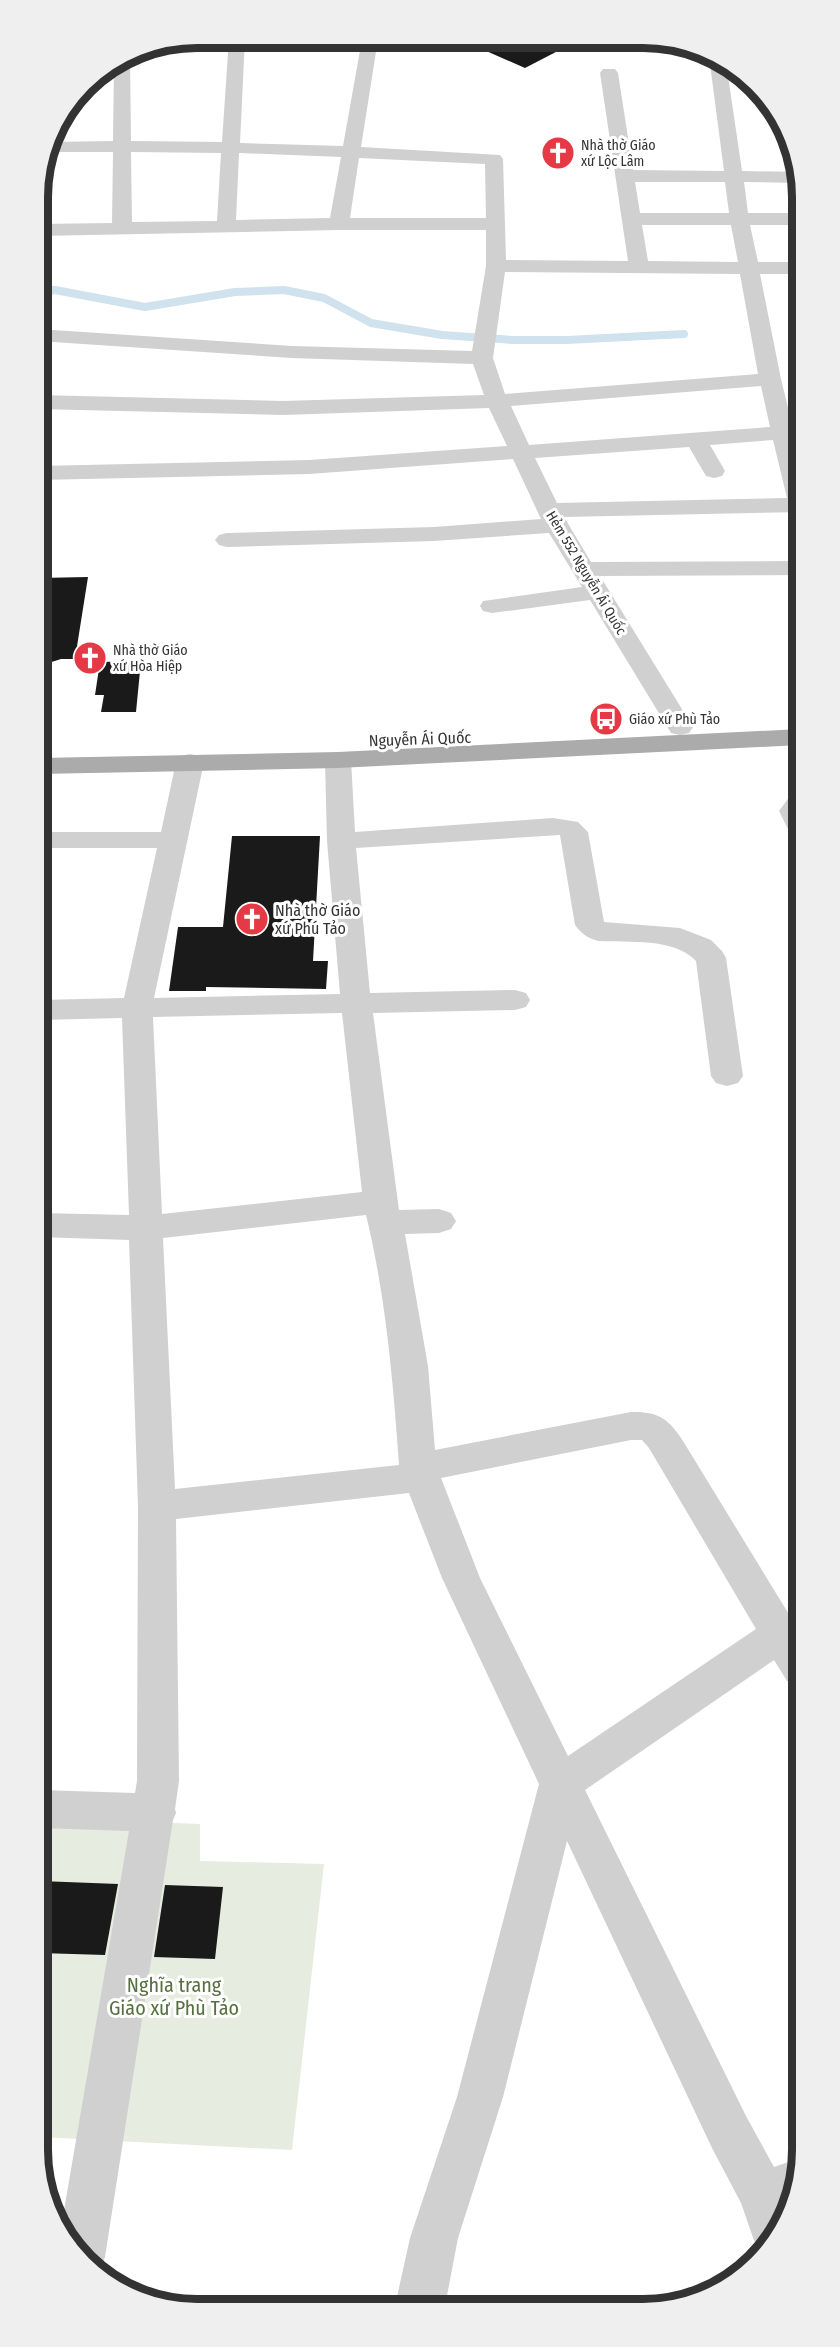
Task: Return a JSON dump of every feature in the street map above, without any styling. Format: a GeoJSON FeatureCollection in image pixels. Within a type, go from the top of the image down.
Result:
{"type":"FeatureCollection","features":[{"type":"Feature","properties":{"kind":"main road","name":"Nguyễn Ái Quốc"},"geometry":{"type":"LineString","coordinates":[[337,751],[681,727],[792,722]]}},
{"type":"Feature","properties":{"kind":"main road","name":"Nguyễn Ái Quốc"},"geometry":{"type":"LineString","coordinates":[[48,747],[337,751],[792,737]]}},
{"type":"Feature","properties":{"kind":"main road"},"geometry":{"type":"LineString","coordinates":[[48,766],[294,760],[337,751]]}},
{"type":"Feature","properties":{"kind":"street"},"geometry":{"type":"LineString","coordinates":[[226,226],[236,48]]}},
{"type":"Feature","properties":{"kind":"street"},"geometry":{"type":"LineString","coordinates":[[339,224],[369,48]]}},
{"type":"Feature","properties":{"kind":"street"},"geometry":{"type":"LineString","coordinates":[[122,68],[124,145],[122,228]]}},
{"type":"Feature","properties":{"kind":"street"},"geometry":{"type":"LineString","coordinates":[[719,68],[740,221],[775,403],[792,455]]}},
{"type":"Feature","properties":{"kind":"street"},"geometry":{"type":"LineString","coordinates":[[609,73],[639,265]]}},
{"type":"Feature","properties":{"kind":"street"},"geometry":{"type":"LineString","coordinates":[[48,336],[292,352],[484,345],[496,266],[494,159],[230,147],[124,145],[57,147]]}},
{"type":"Feature","properties":{"kind":"street"},"geometry":{"type":"LineString","coordinates":[[626,176],[790,177]]}},
{"type":"Feature","properties":{"kind":"street"},"geometry":{"type":"LineString","coordinates":[[630,219],[740,221],[792,219]]}},
{"type":"Feature","properties":{"kind":"street"},"geometry":{"type":"LineString","coordinates":[[48,230],[339,224],[494,224]]}},
{"type":"Feature","properties":{"kind":"street"},"geometry":{"type":"LineString","coordinates":[[496,266],[639,265],[792,268]]}},
{"type":"Feature","properties":{"kind":"street","name":"Hẻm 552 Nguyễn Ái Quốc"},"geometry":{"type":"LineString","coordinates":[[484,345],[498,400],[552,518],[681,727]]}},
{"type":"Feature","properties":{"kind":"street"},"geometry":{"type":"LineString","coordinates":[[48,402],[284,408],[498,400],[770,379]]}},
{"type":"Feature","properties":{"kind":"street"},"geometry":{"type":"LineString","coordinates":[[775,403],[792,403]]}},
{"type":"Feature","properties":{"kind":"street"},"geometry":{"type":"LineString","coordinates":[[48,473],[309,467],[522,454],[783,433]]}},
{"type":"Feature","properties":{"kind":"street"},"geometry":{"type":"LineString","coordinates":[[696,440],[714,471]]}},
{"type":"Feature","properties":{"kind":"street"},"geometry":{"type":"LineString","coordinates":[[227,540],[435,534],[552,518],[792,505]]}},
{"type":"Feature","properties":{"kind":"street"},"geometry":{"type":"LineString","coordinates":[[582,569],[792,568]]}},
{"type":"Feature","properties":{"kind":"street"},"geometry":{"type":"LineString","coordinates":[[492,606],[597,592]]}},
{"type":"Feature","properties":{"kind":"street"},"geometry":{"type":"LineString","coordinates":[[337,751],[341,842],[356,1003],[383,1212],[393,1255],[410,1366],[419,1473],[461,1578],[729,2132],[778,2205]]}},
{"type":"Feature","properties":{"kind":"street"},"geometry":{"type":"LineString","coordinates":[[83,2245],[155,1813],[158,1781],[157,1506],[138,1007],[190,762]]}},
{"type":"Feature","properties":{"kind":"street"},"geometry":{"type":"LineString","coordinates":[[341,842],[553,826],[568,828],[574,832],[590,925],[598,932],[680,937],[700,947],[711,958],[726,1076]]}},
{"type":"Feature","properties":{"kind":"street"},"geometry":{"type":"LineString","coordinates":[[48,840],[173,840]]}},
{"type":"Feature","properties":{"kind":"street"},"geometry":{"type":"LineString","coordinates":[[48,1010],[515,1000]]}},
{"type":"Feature","properties":{"kind":"street"},"geometry":{"type":"LineString","coordinates":[[48,1225],[147,1228],[383,1212],[439,1221]]}},
{"type":"Feature","properties":{"kind":"street"},"geometry":{"type":"LineString","coordinates":[[157,1506],[419,1473],[631,1426],[648,1425],[658,1432],[791,1651],[560,1784],[480,2097],[434,2238],[421,2299]]}},
{"type":"Feature","properties":{"kind":"street"},"geometry":{"type":"LineString","coordinates":[[48,1809],[155,1813]]}},
{"type":"Feature","properties":{"kind":"green space","name":"Nghĩa trang Giáo xứ Phù Tảo"},"geometry":{"type":"Polygon","coordinates":[[[48,1818],[200,1824],[200,1861],[324,1864],[292,2150],[48,2137],[48,1818]]]}},
{"type":"Feature","properties":{"kind":"building"},"geometry":{"type":"Polygon","coordinates":[[[479,48],[564,48],[525,68],[479,48]]]}},
{"type":"Feature","properties":{"kind":"building"},"geometry":{"type":"Polygon","coordinates":[[[88,577],[75,659],[61,659],[48,663],[48,578],[88,577]]]}},
{"type":"Feature","properties":{"kind":"building"},"geometry":{"type":"Polygon","coordinates":[[[141,661],[136,712],[101,712],[104,695],[95,695],[100,662],[141,661]]]}},
{"type":"Feature","properties":{"kind":"building"},"geometry":{"type":"Polygon","coordinates":[[[232,836],[320,836],[313,961],[328,961],[326,989],[206,987],[206,991],[169,991],[178,927],[223,927],[232,836]]]}},
{"type":"Feature","properties":{"kind":"building"},"geometry":{"type":"Polygon","coordinates":[[[48,1881],[118,1884],[105,1955],[48,1953],[48,1881]]]}},
{"type":"Feature","properties":{"kind":"building"},"geometry":{"type":"Polygon","coordinates":[[[165,1885],[223,1887],[215,1959],[154,1957],[165,1885]]]}},
{"type":"Feature","properties":{"kind":"waterway"},"geometry":{"type":"LineString","coordinates":[[48,291],[55,290],[145,307],[235,292],[284,290],[324,298],[371,323],[442,335],[512,340],[567,340],[684,334]]}},
{"type":"Feature","properties":{"kind":"place","name":"Nhà thờ Giáo xứ Lộc Lâm"},"geometry":{"type":"Point","coordinates":[558,153]}},
{"type":"Feature","properties":{"kind":"place","name":"Nhà thờ Giáo xứ Hòa Hiệp"},"geometry":{"type":"Point","coordinates":[90,658]}},
{"type":"Feature","properties":{"kind":"place","name":"Giáo xứ Phù Tảo"},"geometry":{"type":"Point","coordinates":[606,719]}},
{"type":"Feature","properties":{"kind":"place","name":"Nhà thờ Giáo xứ Phú Tảo"},"geometry":{"type":"Point","coordinates":[252,919]}}]}
